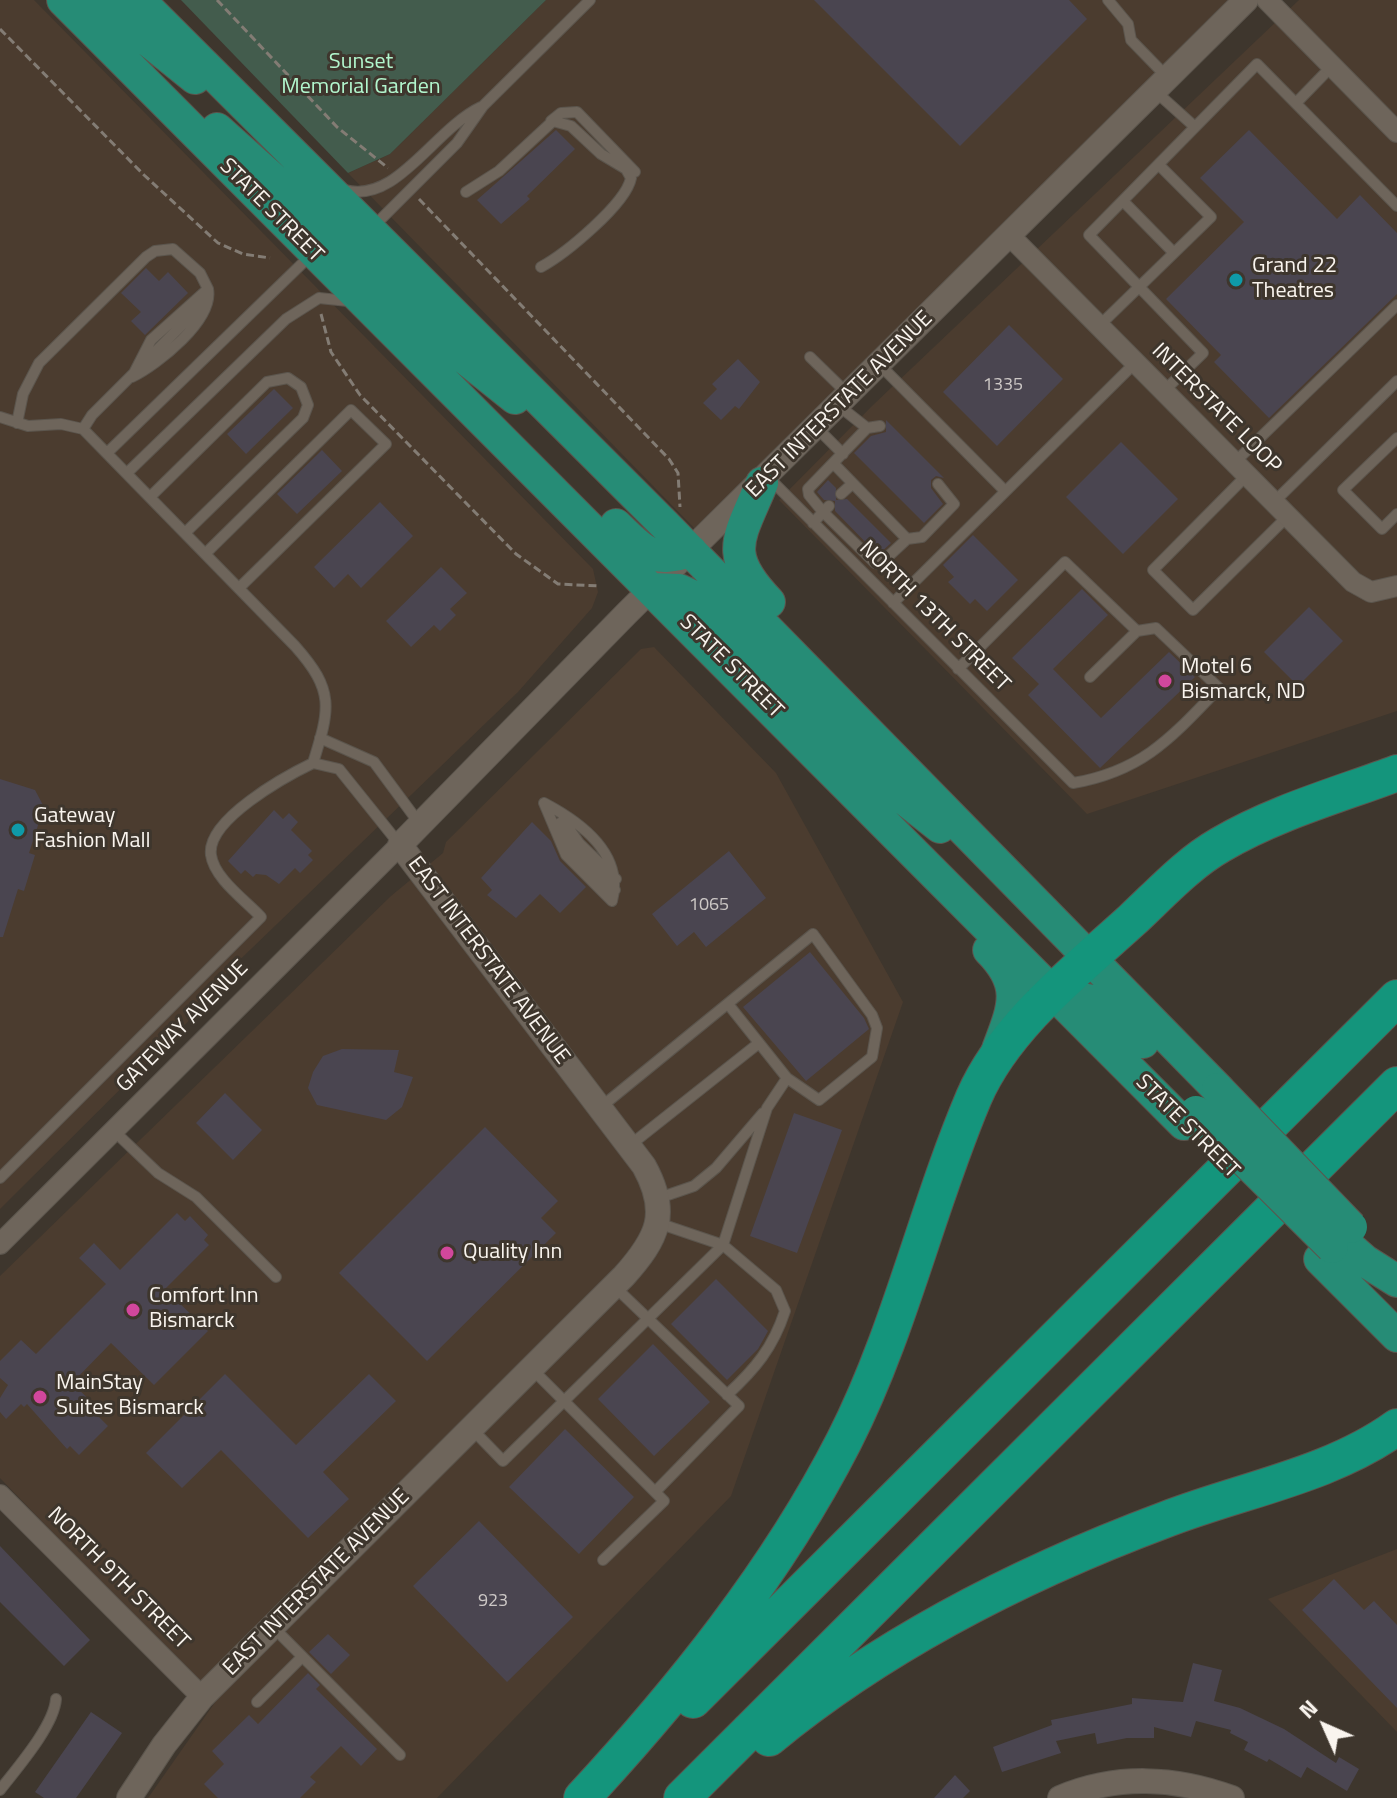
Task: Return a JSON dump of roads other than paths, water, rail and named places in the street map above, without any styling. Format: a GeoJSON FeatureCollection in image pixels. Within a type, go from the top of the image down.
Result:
{"type":"FeatureCollection","features":[{"type":"Feature","properties":{"kind":"highway","name":"STATE STREET"},"geometry":{"type":"LineString","coordinates":[[63,0],[319,251],[368,308],[1094,1034],[1200,1107],[1336,1243],[1397,1270]]}},
{"type":"Feature","properties":{"kind":"highway"},"geometry":{"type":"LineString","coordinates":[[98,0],[158,51],[278,139]]}},
{"type":"Feature","properties":{"kind":"highway","name":"STATE STREET"},"geometry":{"type":"LineString","coordinates":[[139,0],[314,174],[364,233],[579,438],[1091,958],[1200,1107],[1336,1243],[1397,1336]]}},
{"type":"Feature","properties":{"kind":"highway"},"geometry":{"type":"LineString","coordinates":[[165,0],[206,47],[246,106]]}},
{"type":"Feature","properties":{"kind":"highway"},"geometry":{"type":"LineString","coordinates":[[95,32],[281,183],[330,230],[341,237],[364,233]]}},
{"type":"Feature","properties":{"kind":"highway"},"geometry":{"type":"LineString","coordinates":[[319,251],[347,253],[465,361],[512,396],[579,438]]}},
{"type":"Feature","properties":{"kind":"highway"},"geometry":{"type":"LineString","coordinates":[[368,308],[425,344],[472,384],[639,548],[653,557],[667,558],[691,551]]}},
{"type":"Feature","properties":{"kind":"highway"},"geometry":{"type":"LineString","coordinates":[[764,480],[741,535],[738,555],[743,574],[938,777],[1003,868]]}},
{"type":"Feature","properties":{"kind":"highway"},"geometry":{"type":"LineString","coordinates":[[652,589],[679,590],[692,596],[874,775],[964,844],[1003,868]]}},
{"type":"Feature","properties":{"kind":"highway"},"geometry":{"type":"LineString","coordinates":[[582,1798],[627,1749],[726,1626],[828,1471],[873,1376],[973,1099],[994,1061],[1013,1004],[1013,982],[1000,962],[731,689],[709,646]]}},
{"type":"Feature","properties":{"kind":"highway"},"geometry":{"type":"LineString","coordinates":[[994,1061],[1091,958],[1218,846],[1281,816],[1397,773]]}},
{"type":"Feature","properties":{"kind":"highway"},"geometry":{"type":"LineString","coordinates":[[1054,994],[1098,1002],[1113,1012],[1200,1107]]}},
{"type":"Feature","properties":{"kind":"highway"},"geometry":{"type":"LineString","coordinates":[[594,1798],[1397,998]]}},
{"type":"Feature","properties":{"kind":"highway"},"geometry":{"type":"LineString","coordinates":[[682,1798],[1397,1085]]}},
{"type":"Feature","properties":{"kind":"highway"},"geometry":{"type":"LineString","coordinates":[[1336,1243],[1397,1281]]}},
{"type":"Feature","properties":{"kind":"highway"},"geometry":{"type":"LineString","coordinates":[[1336,1243],[1397,1314]]}},
{"type":"Feature","properties":{"kind":"highway"},"geometry":{"type":"LineString","coordinates":[[703,1798],[812,1704],[903,1644],[975,1603],[1153,1524],[1354,1453],[1397,1427]]}},
{"type":"Feature","properties":{"kind":"street","name":"EAST INTERSTATE AVENUE"},"geometry":{"type":"LineString","coordinates":[[129,1798],[164,1745],[202,1697],[614,1286],[647,1248],[658,1223],[659,1198],[648,1174],[629,1146],[400,845],[652,589],[1246,0]]}},
{"type":"Feature","properties":{"kind":"street"},"geometry":{"type":"LineString","coordinates":[[1267,0],[1397,132]]}},
{"type":"Feature","properties":{"kind":"street","name":"INTERSTATE LOOP"},"geometry":{"type":"LineString","coordinates":[[1010,236],[1361,588],[1381,592],[1397,586]]}},
{"type":"Feature","properties":{"kind":"street","name":"GATEWAY AVENUE"},"geometry":{"type":"LineString","coordinates":[[0,1244],[400,845]]}},
{"type":"Feature","properties":{"kind":"street","name":"NORTH 9TH STREET"},"geometry":{"type":"LineString","coordinates":[[0,1495],[202,1697]]}},
{"type":"Feature","properties":{"kind":"street"},"geometry":{"type":"LineString","coordinates":[[1060,1798],[1104,1785],[1149,1780],[1193,1785],[1232,1798]]}},
{"type":"Feature","properties":{"kind":"lane"},"geometry":{"type":"LineString","coordinates":[[107,453],[319,251],[364,233],[457,143],[483,106],[590,0]]}},
{"type":"Feature","properties":{"kind":"lane"},"geometry":{"type":"LineString","coordinates":[[1108,0],[1128,24],[1131,40],[1195,127]]}},
{"type":"Feature","properties":{"kind":"lane"},"geometry":{"type":"LineString","coordinates":[[1165,390],[1203,353],[1089,235],[1257,64],[1397,206]]}},
{"type":"Feature","properties":{"kind":"lane"},"geometry":{"type":"LineString","coordinates":[[1296,103],[1332,66]]}},
{"type":"Feature","properties":{"kind":"lane"},"geometry":{"type":"LineString","coordinates":[[314,174],[355,193],[377,191],[388,186],[444,130],[483,106]]}},
{"type":"Feature","properties":{"kind":"lane"},"geometry":{"type":"LineString","coordinates":[[466,192],[499,171],[547,125],[566,123],[601,154],[626,169],[631,178],[627,191],[567,250],[541,267]]}},
{"type":"Feature","properties":{"kind":"lane"},"geometry":{"type":"LineString","coordinates":[[1100,325],[1211,217],[1159,165]]}},
{"type":"Feature","properties":{"kind":"lane"},"geometry":{"type":"LineString","coordinates":[[1123,201],[1174,253]]}},
{"type":"Feature","properties":{"kind":"lane"},"geometry":{"type":"LineString","coordinates":[[17,423],[23,394],[39,363],[146,257],[155,251],[173,249],[200,273],[208,289],[197,310],[92,415],[83,429]]}},
{"type":"Feature","properties":{"kind":"lane"},"geometry":{"type":"LineString","coordinates":[[127,473],[298,310],[328,298],[368,308]]}},
{"type":"Feature","properties":{"kind":"lane"},"geometry":{"type":"LineString","coordinates":[[1395,388],[1281,509],[1193,610],[1153,570],[1241,468],[1397,305]]}},
{"type":"Feature","properties":{"kind":"lane"},"geometry":{"type":"LineString","coordinates":[[810,357],[867,428]]}},
{"type":"Feature","properties":{"kind":"lane"},"geometry":{"type":"LineString","coordinates":[[893,603],[1136,362]]}},
{"type":"Feature","properties":{"kind":"lane"},"geometry":{"type":"LineString","coordinates":[[880,365],[1005,491]]}},
{"type":"Feature","properties":{"kind":"lane"},"geometry":{"type":"LineString","coordinates":[[150,497],[267,382],[288,378],[301,387],[308,405],[303,418],[185,533]]}},
{"type":"Feature","properties":{"kind":"lane"},"geometry":{"type":"LineString","coordinates":[[205,554],[351,410],[386,444],[239,588]]}},
{"type":"Feature","properties":{"kind":"lane"},"geometry":{"type":"LineString","coordinates":[[0,417],[17,423],[83,429],[239,588],[319,676],[328,703],[313,763]]}},
{"type":"Feature","properties":{"kind":"lane"},"geometry":{"type":"LineString","coordinates":[[880,426],[867,428],[808,489],[809,495],[880,564],[907,539],[922,537],[954,504],[938,484]]}},
{"type":"Feature","properties":{"kind":"lane"},"geometry":{"type":"LineString","coordinates":[[817,428],[843,454]]}},
{"type":"Feature","properties":{"kind":"lane"},"geometry":{"type":"LineString","coordinates":[[1397,438],[1343,490],[1382,529],[1397,514]]}},
{"type":"Feature","properties":{"kind":"lane"},"geometry":{"type":"LineString","coordinates":[[834,464],[907,539]]}},
{"type":"Feature","properties":{"kind":"lane","name":"NORTH 13TH STREET"},"geometry":{"type":"LineString","coordinates":[[764,480],[813,523],[1073,783],[1109,777],[1165,744],[1219,688],[1156,628],[1137,631]]}},
{"type":"Feature","properties":{"kind":"lane"},"geometry":{"type":"LineString","coordinates":[[841,494],[852,484]]}},
{"type":"Feature","properties":{"kind":"lane"},"geometry":{"type":"LineString","coordinates":[[854,506],[864,496]]}},
{"type":"Feature","properties":{"kind":"lane"},"geometry":{"type":"LineString","coordinates":[[866,518],[876,507]]}},
{"type":"Feature","properties":{"kind":"lane"},"geometry":{"type":"LineString","coordinates":[[813,523],[826,509]]}},
{"type":"Feature","properties":{"kind":"lane"},"geometry":{"type":"LineString","coordinates":[[881,533],[891,524]]}},
{"type":"Feature","properties":{"kind":"lane"},"geometry":{"type":"LineString","coordinates":[[958,669],[1065,562],[1137,631],[1090,677]]}},
{"type":"Feature","properties":{"kind":"lane"},"geometry":{"type":"LineString","coordinates":[[320,738],[374,762],[420,824]]}},
{"type":"Feature","properties":{"kind":"lane"},"geometry":{"type":"LineString","coordinates":[[0,1178],[261,917],[222,878],[211,856],[213,839],[250,800],[280,778],[313,763],[339,769],[400,845]]}},
{"type":"Feature","properties":{"kind":"lane"},"geometry":{"type":"LineString","coordinates":[[544,803],[569,815],[609,855],[614,890],[566,855],[544,803]]}},
{"type":"Feature","properties":{"kind":"lane"},"geometry":{"type":"LineString","coordinates":[[599,1108],[813,934],[872,1015],[877,1028],[872,1057],[819,1100],[787,1078],[728,1004]]}},
{"type":"Feature","properties":{"kind":"lane"},"geometry":{"type":"LineString","coordinates":[[629,1146],[759,1043]]}},
{"type":"Feature","properties":{"kind":"lane"},"geometry":{"type":"LineString","coordinates":[[659,1198],[694,1186],[716,1168],[767,1108],[787,1078]]}},
{"type":"Feature","properties":{"kind":"lane"},"geometry":{"type":"LineString","coordinates":[[471,1429],[503,1461],[562,1399],[723,1245],[767,1108]]}},
{"type":"Feature","properties":{"kind":"lane"},"geometry":{"type":"LineString","coordinates":[[114,1131],[158,1173],[196,1197],[276,1277]]}},
{"type":"Feature","properties":{"kind":"lane"},"geometry":{"type":"LineString","coordinates":[[658,1223],[723,1245],[776,1290],[785,1311],[777,1337],[762,1362],[727,1395]]}},
{"type":"Feature","properties":{"kind":"lane"},"geometry":{"type":"LineString","coordinates":[[614,1286],[739,1406],[655,1492]]}},
{"type":"Feature","properties":{"kind":"lane"},"geometry":{"type":"LineString","coordinates":[[532,1369],[664,1501],[603,1560]]}},
{"type":"Feature","properties":{"kind":"lane"},"geometry":{"type":"LineString","coordinates":[[273,1627],[400,1755]]}},
{"type":"Feature","properties":{"kind":"lane"},"geometry":{"type":"LineString","coordinates":[[257,1702],[302,1657]]}},
{"type":"Feature","properties":{"kind":"lane"},"geometry":{"type":"LineString","coordinates":[[0,1790],[39,1736],[54,1710],[56,1699]]}},
{"type":"Feature","properties":{"kind":"place","name":"Grand 22 Theatres"},"geometry":{"type":"Point","coordinates":[1236,280]}},
{"type":"Feature","properties":{"kind":"place","name":"Motel 6 Bismarck, ND"},"geometry":{"type":"Point","coordinates":[1165,681]}},
{"type":"Feature","properties":{"kind":"place","name":"Gateway Fashion Mall"},"geometry":{"type":"Point","coordinates":[18,830]}},
{"type":"Feature","properties":{"kind":"place","name":"Quality Inn"},"geometry":{"type":"Point","coordinates":[447,1253]}},
{"type":"Feature","properties":{"kind":"place","name":"Comfort Inn Bismarck"},"geometry":{"type":"Point","coordinates":[133,1310]}},
{"type":"Feature","properties":{"kind":"place","name":"MainStay Suites Bismarck"},"geometry":{"type":"Point","coordinates":[40,1397]}},
{"type":"Feature","properties":{"kind":"park label","name":"Sunset Memorial Garden"},"geometry":{"type":"Point","coordinates":[361,76]}}]}
